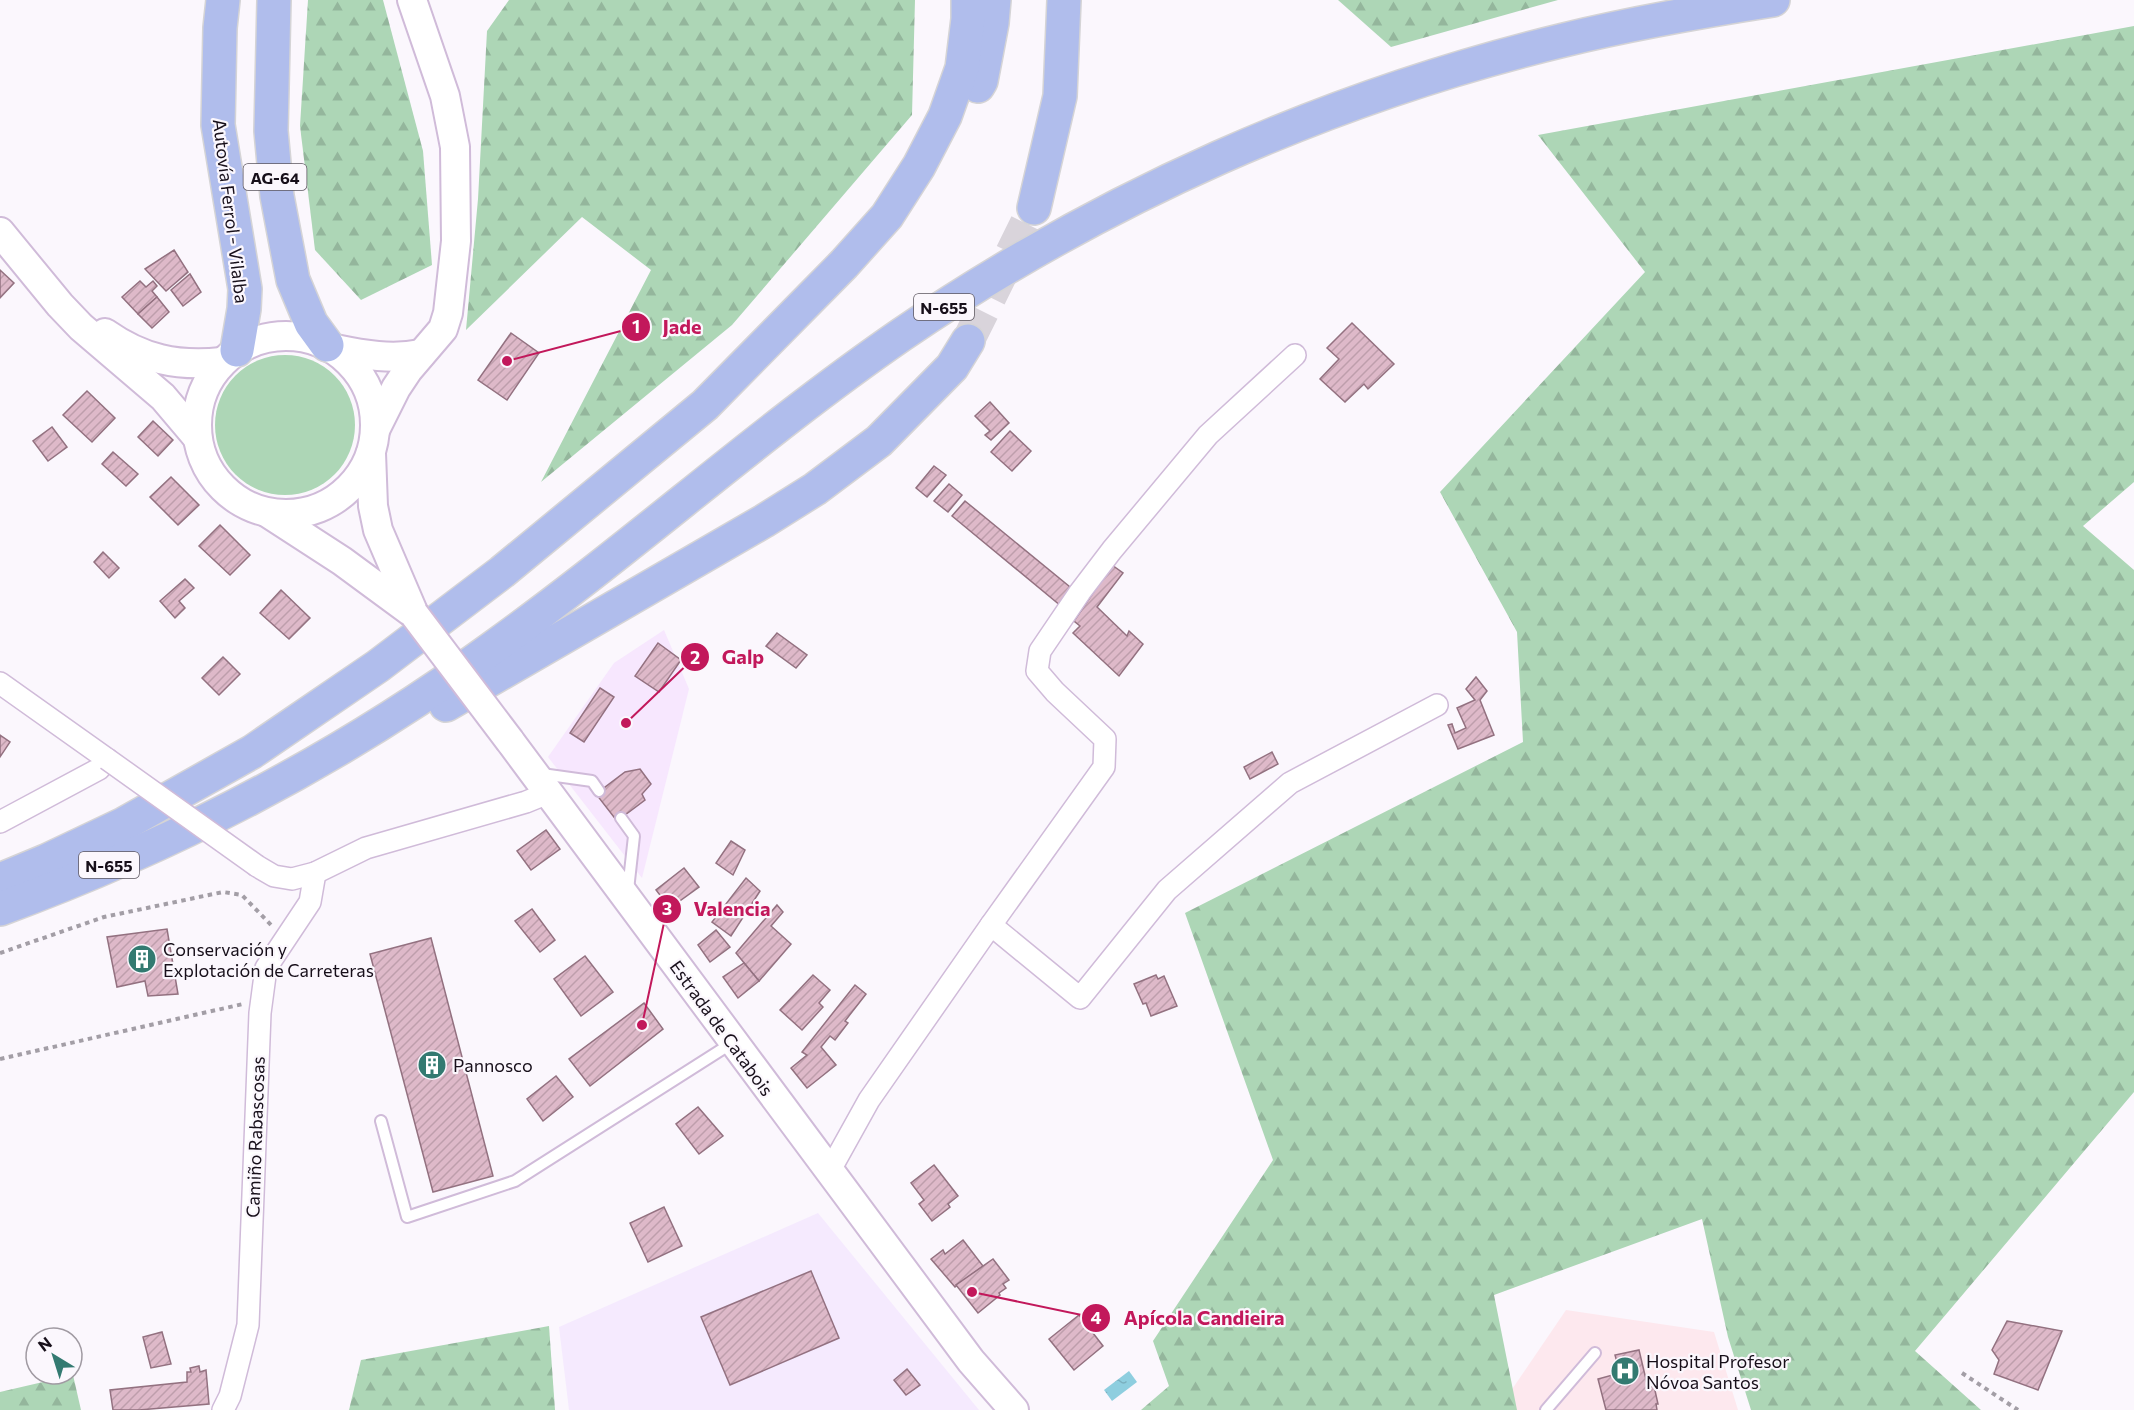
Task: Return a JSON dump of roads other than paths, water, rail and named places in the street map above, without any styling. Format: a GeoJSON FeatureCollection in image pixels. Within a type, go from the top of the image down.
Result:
{"type":"FeatureCollection","features":[{"type":"Feature","properties":{"kind":"highway","name":"Autovía Ferrol - Vilalba"},"geometry":{"type":"LineString","coordinates":[[223,0],[220,27],[218,125],[245,290],[243,319],[229,356]]}},
{"type":"Feature","properties":{"kind":"highway","name":"AG-64"},"geometry":{"type":"LineString","coordinates":[[274,0],[271,131],[277,196],[293,280],[311,323],[331,347]]}},
{"type":"Feature","properties":{"kind":"highway"},"geometry":{"type":"LineString","coordinates":[[705,405],[851,256],[886,216],[919,166],[945,116],[962,68],[968,0]]}},
{"type":"Feature","properties":{"kind":"highway"},"geometry":{"type":"LineString","coordinates":[[0,880],[124,824],[252,752],[378,666],[502,572],[705,405],[850,275],[892,229],[931,180],[981,81],[994,0]]}},
{"type":"Feature","properties":{"kind":"highway"},"geometry":{"type":"LineString","coordinates":[[1034,208],[1060,96],[1064,0]]}},
{"type":"Feature","properties":{"kind":"highway","name":"N-655"},"geometry":{"type":"LineString","coordinates":[[0,909],[158,844],[216,816],[315,763],[393,716],[490,650],[841,378],[951,302],[1092,220],[1180,175],[1235,151],[1393,89],[1564,39],[1773,0]]}},
{"type":"Feature","properties":{"kind":"highway"},"geometry":{"type":"LineString","coordinates":[[216,816],[278,797],[358,755],[807,494],[879,441],[952,367],[968,341]]}},
{"type":"Feature","properties":{"kind":"main road"},"geometry":{"type":"LineString","coordinates":[[268,513],[294,514],[319,508],[342,495],[360,476],[396,388],[443,329],[448,313],[456,241],[455,147],[445,96],[412,0]]}},
{"type":"Feature","properties":{"kind":"main road"},"geometry":{"type":"LineString","coordinates":[[0,232],[81,327],[163,397],[196,436]]}},
{"type":"Feature","properties":{"kind":"main road"},"geometry":{"type":"LineString","coordinates":[[28,264],[107,335],[154,358],[176,363],[198,364],[229,356],[258,340],[281,335],[304,337],[331,347],[386,357],[421,354]]}},
{"type":"Feature","properties":{"kind":"main road"},"geometry":{"type":"LineString","coordinates":[[331,347],[353,365],[366,383],[374,405],[373,506],[378,530],[414,614]]}},
{"type":"Feature","properties":{"kind":"main road"},"geometry":{"type":"LineString","coordinates":[[229,356],[205,385],[197,413],[196,436],[202,457],[214,478],[230,495],[248,506],[268,513],[342,561],[414,614]]}},
{"type":"Feature","properties":{"kind":"main road","name":"Estrada de Catabois"},"geometry":{"type":"LineString","coordinates":[[414,614],[971,1361],[1014,1410]]}},
{"type":"Feature","properties":{"kind":"street"},"geometry":{"type":"LineString","coordinates":[[829,1172],[869,1100],[1104,767],[1105,739],[1055,692],[1037,671],[1040,651],[1073,601],[1106,558],[1201,444],[1295,355]]}},
{"type":"Feature","properties":{"kind":"street"},"geometry":{"type":"LineString","coordinates":[[0,683],[274,876],[292,879],[315,873],[366,848],[526,802],[541,783]]}},
{"type":"Feature","properties":{"kind":"street"},"geometry":{"type":"LineString","coordinates":[[991,925],[1080,998],[1167,890],[1290,783],[1437,705]]}},
{"type":"Feature","properties":{"kind":"street"},"geometry":{"type":"LineString","coordinates":[[0,822],[99,769],[107,759]]}},
{"type":"Feature","properties":{"kind":"street","name":"Camiño Rabascosas"},"geometry":{"type":"LineString","coordinates":[[223,1410],[230,1396],[249,1325],[262,1000],[266,968],[310,902],[315,873]]}},
{"type":"Feature","properties":{"kind":"lane"},"geometry":{"type":"LineString","coordinates":[[541,783],[592,781],[600,791]]}},
{"type":"Feature","properties":{"kind":"lane"},"geometry":{"type":"LineString","coordinates":[[621,818],[634,836],[629,869],[628,899]]}},
{"type":"Feature","properties":{"kind":"lane"},"geometry":{"type":"LineString","coordinates":[[381,1120],[407,1217],[515,1181],[733,1043]]}},
{"type":"Feature","properties":{"kind":"lane"},"geometry":{"type":"LineString","coordinates":[[1546,1410],[1595,1353]]}},
{"type":"Feature","properties":{"kind":"water"},"geometry":{"type":"Polygon","coordinates":[[[1129,1371],[1137,1382],[1112,1401],[1104,1390],[1129,1371]]]}},
{"type":"Feature","properties":{"kind":"tunnel"},"geometry":{"type":"LineString","coordinates":[[968,341],[1034,208]]}},
{"type":"Feature","properties":{"kind":"place","name":"Jade"},"geometry":{"type":"Point","coordinates":[507,361]}},
{"type":"Feature","properties":{"kind":"place","name":"Galp"},"geometry":{"type":"Point","coordinates":[626,723]}},
{"type":"Feature","properties":{"kind":"place","name":"Conservación y Explotación de Carreteras"},"geometry":{"type":"Point","coordinates":[142,959]}},
{"type":"Feature","properties":{"kind":"place","name":"Valencia"},"geometry":{"type":"Point","coordinates":[642,1025]}},
{"type":"Feature","properties":{"kind":"place","name":"Pannosco"},"geometry":{"type":"Point","coordinates":[432,1065]}},
{"type":"Feature","properties":{"kind":"place","name":"Apícola Candieira"},"geometry":{"type":"Point","coordinates":[972,1292]}},
{"type":"Feature","properties":{"kind":"place","name":"Hospital Profesor Nóvoa Santos"},"geometry":{"type":"Point","coordinates":[1625,1371]}}]}
